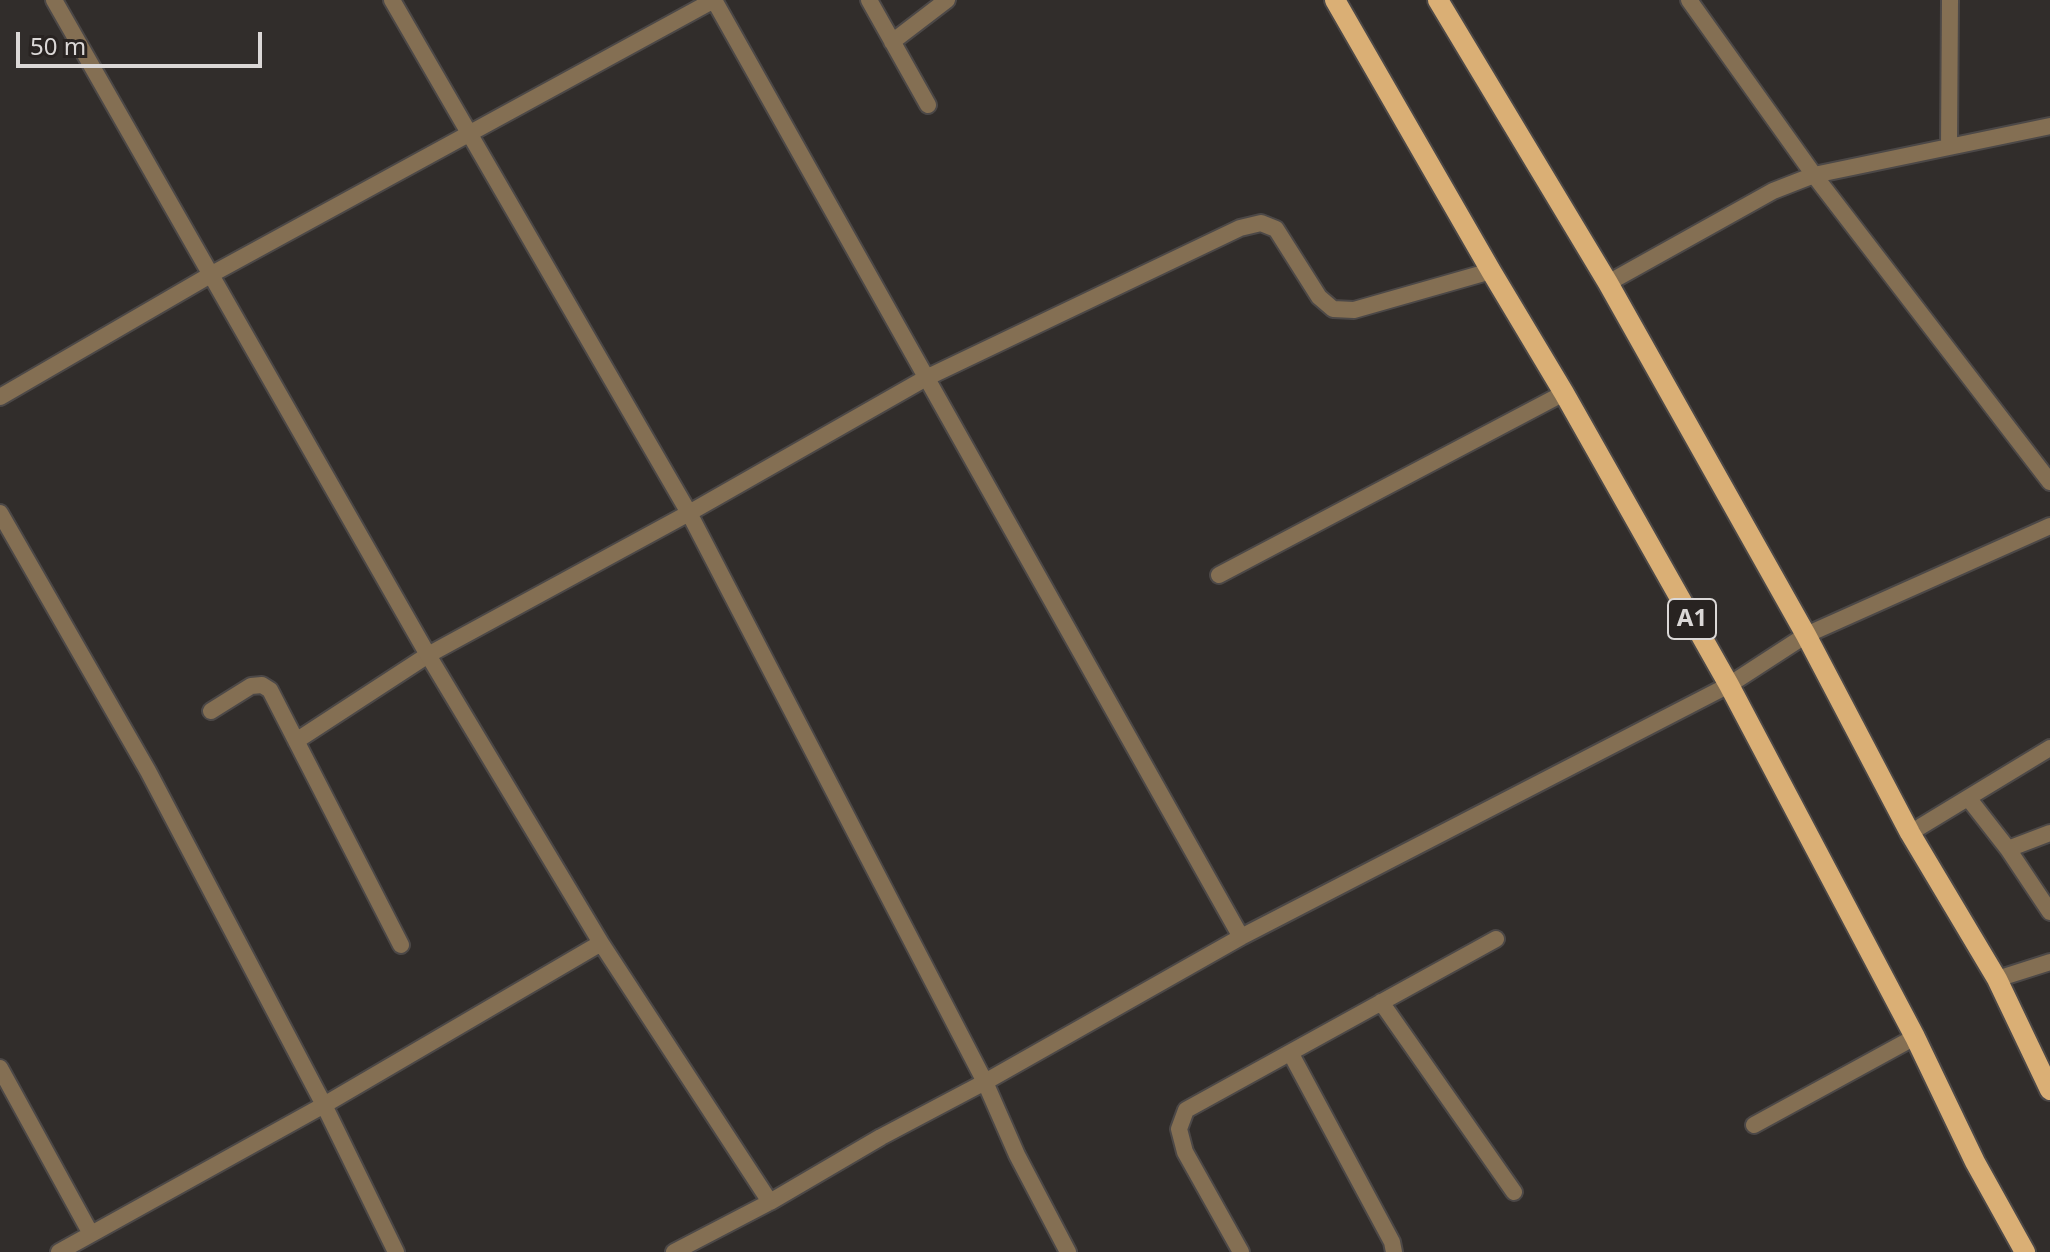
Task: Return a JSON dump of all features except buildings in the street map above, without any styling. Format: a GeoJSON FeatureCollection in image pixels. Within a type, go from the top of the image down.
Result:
{"type":"FeatureCollection","features":[{"type":"Feature","properties":{"kind":"main road","name":"A1"},"geometry":{"type":"LineString","coordinates":[[1335,0],[1564,393],[1729,685],[1915,1037],[1975,1162],[2025,1252]]}},
{"type":"Feature","properties":{"kind":"main road"},"geometry":{"type":"LineString","coordinates":[[1438,0],[1608,283],[1806,635],[1910,833],[1997,979],[2050,1090]]}},
{"type":"Feature","properties":{"kind":"street"},"geometry":{"type":"LineString","coordinates":[[54,0],[428,655],[601,943],[770,1202]]}},
{"type":"Feature","properties":{"kind":"street"},"geometry":{"type":"LineString","coordinates":[[392,0],[689,513],[985,1082],[1017,1155],[1068,1252]]}},
{"type":"Feature","properties":{"kind":"street"},"geometry":{"type":"LineString","coordinates":[[0,397],[212,274],[714,0],[1241,937]]}},
{"type":"Feature","properties":{"kind":"street"},"geometry":{"type":"LineString","coordinates":[[869,0],[928,105]]}},
{"type":"Feature","properties":{"kind":"street"},"geometry":{"type":"LineString","coordinates":[[892,42],[947,0]]}},
{"type":"Feature","properties":{"kind":"street"},"geometry":{"type":"LineString","coordinates":[[1689,0],[1814,175],[2050,482]]}},
{"type":"Feature","properties":{"kind":"street"},"geometry":{"type":"LineString","coordinates":[[1949,147],[1950,0]]}},
{"type":"Feature","properties":{"kind":"street"},"geometry":{"type":"LineString","coordinates":[[1608,283],[1773,191],[1814,175],[2050,126]]}},
{"type":"Feature","properties":{"kind":"street"},"geometry":{"type":"LineString","coordinates":[[296,741],[428,655],[689,513],[926,378],[1240,228],[1261,223],[1276,229],[1319,297],[1333,309],[1354,310],[1491,271]]}},
{"type":"Feature","properties":{"kind":"street"},"geometry":{"type":"LineString","coordinates":[[1219,575],[1564,393]]}},
{"type":"Feature","properties":{"kind":"street"},"geometry":{"type":"LineString","coordinates":[[0,513],[148,771],[324,1105],[396,1252]]}},
{"type":"Feature","properties":{"kind":"street"},"geometry":{"type":"LineString","coordinates":[[674,1252],[770,1202],[1241,937],[1729,685],[1806,635],[2050,526]]}},
{"type":"Feature","properties":{"kind":"street"},"geometry":{"type":"LineString","coordinates":[[211,711],[251,686],[262,685],[270,690],[401,945]]}},
{"type":"Feature","properties":{"kind":"street"},"geometry":{"type":"LineString","coordinates":[[1910,833],[2050,748]]}},
{"type":"Feature","properties":{"kind":"street"},"geometry":{"type":"LineString","coordinates":[[1969,799],[2008,849],[2050,912]]}},
{"type":"Feature","properties":{"kind":"street"},"geometry":{"type":"LineString","coordinates":[[2008,849],[2050,833]]}},
{"type":"Feature","properties":{"kind":"street"},"geometry":{"type":"LineString","coordinates":[[1241,1252],[1185,1152],[1179,1129],[1186,1110],[1496,939]]}},
{"type":"Feature","properties":{"kind":"street"},"geometry":{"type":"LineString","coordinates":[[59,1252],[324,1105],[601,943]]}},
{"type":"Feature","properties":{"kind":"street"},"geometry":{"type":"LineString","coordinates":[[1997,979],[2050,962]]}},
{"type":"Feature","properties":{"kind":"street"},"geometry":{"type":"LineString","coordinates":[[1381,1002],[1514,1192]]}},
{"type":"Feature","properties":{"kind":"street"},"geometry":{"type":"LineString","coordinates":[[1754,1125],[1915,1037]]}},
{"type":"Feature","properties":{"kind":"street"},"geometry":{"type":"LineString","coordinates":[[1291,1054],[1392,1242],[1394,1252]]}},
{"type":"Feature","properties":{"kind":"street"},"geometry":{"type":"LineString","coordinates":[[0,1068],[91,1234]]}}]}
